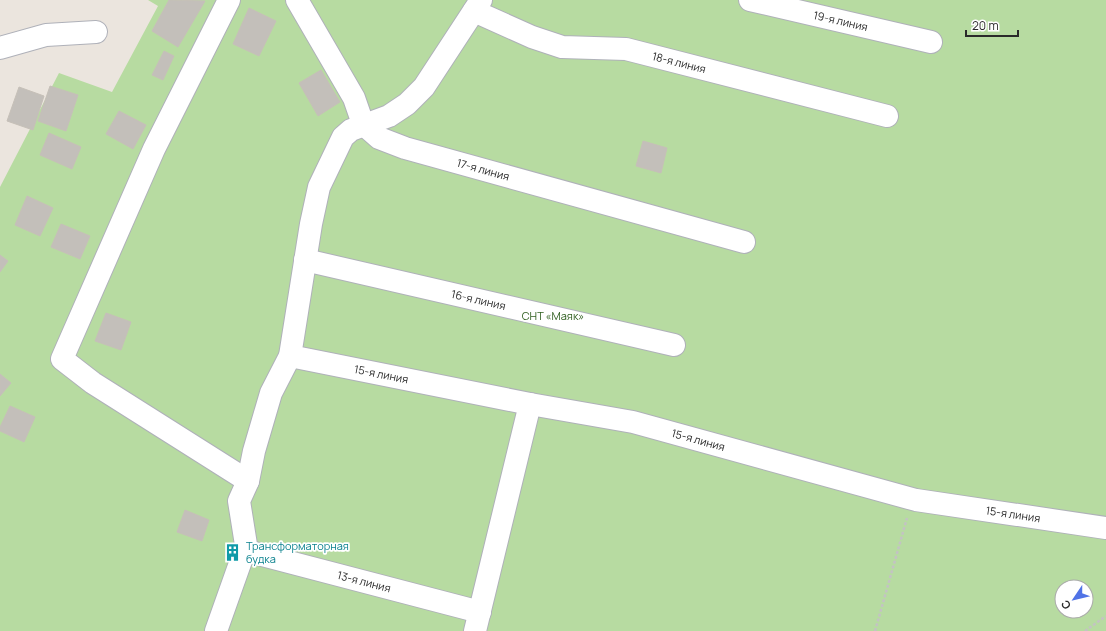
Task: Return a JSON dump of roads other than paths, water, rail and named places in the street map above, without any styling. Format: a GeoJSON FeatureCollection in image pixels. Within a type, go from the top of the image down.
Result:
{"type":"FeatureCollection","features":[{"type":"Feature","properties":{"kind":"street"},"geometry":{"type":"LineString","coordinates":[[229,0],[154,149],[62,359],[93,383],[248,481]]}},
{"type":"Feature","properties":{"kind":"street","name":"17-я линия"},"geometry":{"type":"LineString","coordinates":[[297,0],[354,98],[363,124],[379,138],[405,148],[744,242]]}},
{"type":"Feature","properties":{"kind":"street","name":"19-я линия"},"geometry":{"type":"LineString","coordinates":[[750,0],[931,42]]}},
{"type":"Feature","properties":{"kind":"street"},"geometry":{"type":"LineString","coordinates":[[216,631],[244,552],[247,552],[239,501],[248,481],[254,451],[271,393],[290,356],[319,187],[343,137],[351,130],[363,124],[389,116],[407,104],[424,87],[477,5]]}},
{"type":"Feature","properties":{"kind":"street","name":"18-я линия"},"geometry":{"type":"LineString","coordinates":[[477,5],[532,37],[562,46],[626,49],[887,116]]}},
{"type":"Feature","properties":{"kind":"street"},"geometry":{"type":"LineString","coordinates":[[0,48],[46,35],[96,32]]}},
{"type":"Feature","properties":{"kind":"street","name":"16-я линия"},"geometry":{"type":"LineString","coordinates":[[306,260],[674,345]]}},
{"type":"Feature","properties":{"kind":"street","name":"15-я линия"},"geometry":{"type":"LineString","coordinates":[[290,356],[530,404],[633,422],[912,499],[1106,528]]}},
{"type":"Feature","properties":{"kind":"street"},"geometry":{"type":"LineString","coordinates":[[477,622],[530,404]]}},
{"type":"Feature","properties":{"kind":"street","name":"13-я линия"},"geometry":{"type":"LineString","coordinates":[[247,552],[477,622]]}},
{"type":"Feature","properties":{"kind":"place","name":"Трансформаторная будка"},"geometry":{"type":"Point","coordinates":[233,552]}},
{"type":"Feature","properties":{"kind":"park label","name":"СНТ «Маяк»"},"geometry":{"type":"Point","coordinates":[553,316]}}]}
